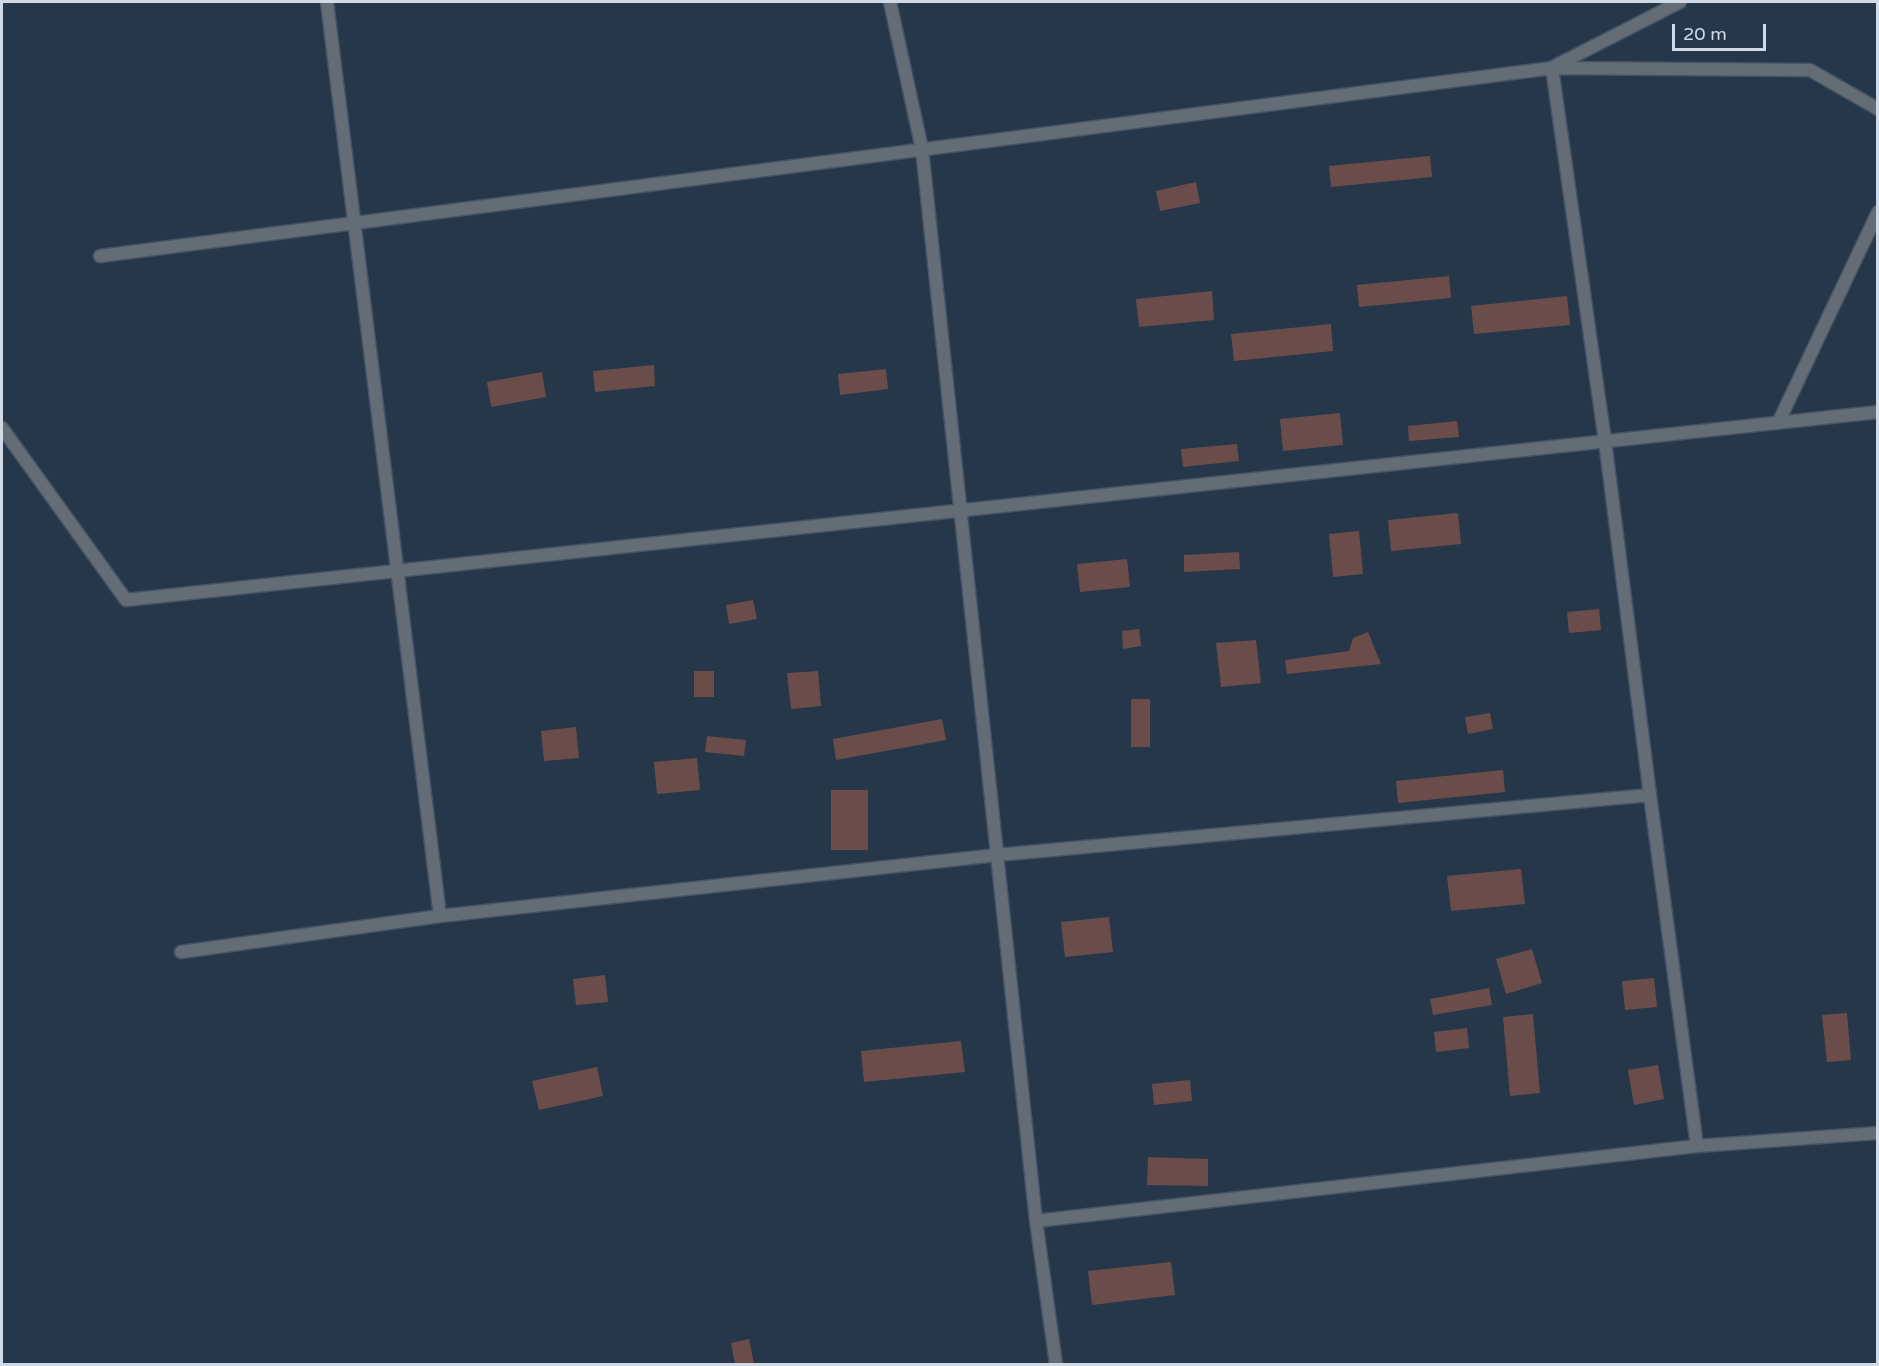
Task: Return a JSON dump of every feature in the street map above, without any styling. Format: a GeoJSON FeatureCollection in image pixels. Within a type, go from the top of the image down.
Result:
{"type":"FeatureCollection","features":[{"type":"Feature","properties":{"kind":"street"},"geometry":{"type":"LineString","coordinates":[[327,2],[440,916]]}},
{"type":"Feature","properties":{"kind":"street"},"geometry":{"type":"LineString","coordinates":[[890,2],[922,149],[1036,1221],[1056,1365]]}},
{"type":"Feature","properties":{"kind":"street"},"geometry":{"type":"LineString","coordinates":[[1552,68],[1680,2]]}},
{"type":"Feature","properties":{"kind":"street"},"geometry":{"type":"LineString","coordinates":[[100,256],[1552,68],[1810,70],[1878,109]]}},
{"type":"Feature","properties":{"kind":"street"},"geometry":{"type":"LineString","coordinates":[[1552,68],[1605,441],[1697,1146]]}},
{"type":"Feature","properties":{"kind":"street"},"geometry":{"type":"LineString","coordinates":[[1778,423],[1878,212]]}},
{"type":"Feature","properties":{"kind":"street"},"geometry":{"type":"LineString","coordinates":[[2,428],[126,600],[1878,412]]}},
{"type":"Feature","properties":{"kind":"street"},"geometry":{"type":"LineString","coordinates":[[181,952],[440,916],[997,855],[1650,795]]}},
{"type":"Feature","properties":{"kind":"street"},"geometry":{"type":"LineString","coordinates":[[1036,1221],[1697,1146],[1878,1133]]}},
{"type":"Feature","properties":{"kind":"building"},"geometry":{"type":"Polygon","coordinates":[[[1430,156],[1432,177],[1331,187],[1329,166],[1430,156]]]}},
{"type":"Feature","properties":{"kind":"building"},"geometry":{"type":"Polygon","coordinates":[[[1196,182],[1200,203],[1160,211],[1156,191],[1196,182]]]}},
{"type":"Feature","properties":{"kind":"building"},"geometry":{"type":"Polygon","coordinates":[[[1449,276],[1451,298],[1359,307],[1357,285],[1449,276]]]}},
{"type":"Feature","properties":{"kind":"building"},"geometry":{"type":"Polygon","coordinates":[[[1212,291],[1214,320],[1139,327],[1136,299],[1212,291]]]}},
{"type":"Feature","properties":{"kind":"building"},"geometry":{"type":"Polygon","coordinates":[[[1567,296],[1570,325],[1474,334],[1471,306],[1567,296]]]}},
{"type":"Feature","properties":{"kind":"building"},"geometry":{"type":"Polygon","coordinates":[[[1331,324],[1333,351],[1234,361],[1231,334],[1331,324]]]}},
{"type":"Feature","properties":{"kind":"building"},"geometry":{"type":"Polygon","coordinates":[[[654,365],[655,386],[595,392],[593,371],[654,365]]]}},
{"type":"Feature","properties":{"kind":"building"},"geometry":{"type":"Polygon","coordinates":[[[886,369],[888,389],[840,395],[838,374],[886,369]]]}},
{"type":"Feature","properties":{"kind":"building"},"geometry":{"type":"Polygon","coordinates":[[[542,372],[546,397],[491,407],[487,382],[542,372]]]}},
{"type":"Feature","properties":{"kind":"building"},"geometry":{"type":"Polygon","coordinates":[[[1340,413],[1343,445],[1283,451],[1280,419],[1340,413]]]}},
{"type":"Feature","properties":{"kind":"building"},"geometry":{"type":"Polygon","coordinates":[[[1457,421],[1459,437],[1409,441],[1408,426],[1457,421]]]}},
{"type":"Feature","properties":{"kind":"building"},"geometry":{"type":"Polygon","coordinates":[[[1237,444],[1239,461],[1183,467],[1181,449],[1237,444]]]}},
{"type":"Feature","properties":{"kind":"building"},"geometry":{"type":"Polygon","coordinates":[[[1458,513],[1461,544],[1391,551],[1388,520],[1458,513]]]}},
{"type":"Feature","properties":{"kind":"building"},"geometry":{"type":"Polygon","coordinates":[[[1359,531],[1363,574],[1333,577],[1329,534],[1359,531]]]}},
{"type":"Feature","properties":{"kind":"building"},"geometry":{"type":"Polygon","coordinates":[[[1239,552],[1240,569],[1184,572],[1184,555],[1239,552]]]}},
{"type":"Feature","properties":{"kind":"building"},"geometry":{"type":"Polygon","coordinates":[[[1127,559],[1130,587],[1080,592],[1077,564],[1127,559]]]}},
{"type":"Feature","properties":{"kind":"building"},"geometry":{"type":"Polygon","coordinates":[[[753,600],[757,619],[729,624],[726,605],[753,600]]]}},
{"type":"Feature","properties":{"kind":"building"},"geometry":{"type":"Polygon","coordinates":[[[1599,609],[1601,630],[1569,633],[1567,612],[1599,609]]]}},
{"type":"Feature","properties":{"kind":"building"},"geometry":{"type":"Polygon","coordinates":[[[1139,629],[1141,646],[1123,649],[1122,631],[1139,629]]]}},
{"type":"Feature","properties":{"kind":"building"},"geometry":{"type":"Polygon","coordinates":[[[1368,632],[1381,664],[1287,674],[1285,660],[1349,651],[1353,638],[1368,632]]]}},
{"type":"Feature","properties":{"kind":"building"},"geometry":{"type":"Polygon","coordinates":[[[1256,640],[1261,683],[1221,687],[1216,643],[1256,640]]]}},
{"type":"Feature","properties":{"kind":"building"},"geometry":{"type":"Polygon","coordinates":[[[694,671],[714,671],[714,697],[694,697],[694,671]]]}},
{"type":"Feature","properties":{"kind":"building"},"geometry":{"type":"Polygon","coordinates":[[[818,671],[821,706],[791,709],[787,673],[818,671]]]}},
{"type":"Feature","properties":{"kind":"building"},"geometry":{"type":"Polygon","coordinates":[[[1131,699],[1150,699],[1150,747],[1131,747],[1131,699]]]}},
{"type":"Feature","properties":{"kind":"building"},"geometry":{"type":"Polygon","coordinates":[[[1490,713],[1493,729],[1468,734],[1465,717],[1490,713]]]}},
{"type":"Feature","properties":{"kind":"building"},"geometry":{"type":"Polygon","coordinates":[[[942,719],[946,740],[836,760],[833,739],[942,719]]]}},
{"type":"Feature","properties":{"kind":"building"},"geometry":{"type":"Polygon","coordinates":[[[576,727],[579,758],[544,761],[541,731],[576,727]]]}},
{"type":"Feature","properties":{"kind":"building"},"geometry":{"type":"Polygon","coordinates":[[[707,736],[746,740],[744,756],[705,752],[707,736]]]}},
{"type":"Feature","properties":{"kind":"building"},"geometry":{"type":"Polygon","coordinates":[[[697,758],[700,790],[657,794],[654,762],[697,758]]]}},
{"type":"Feature","properties":{"kind":"building"},"geometry":{"type":"Polygon","coordinates":[[[1503,770],[1505,792],[1398,803],[1396,781],[1503,770]]]}},
{"type":"Feature","properties":{"kind":"building"},"geometry":{"type":"Polygon","coordinates":[[[831,790],[868,790],[868,850],[831,850],[831,790]]]}},
{"type":"Feature","properties":{"kind":"building"},"geometry":{"type":"Polygon","coordinates":[[[1521,869],[1525,904],[1451,911],[1447,876],[1521,869]]]}},
{"type":"Feature","properties":{"kind":"building"},"geometry":{"type":"Polygon","coordinates":[[[1109,917],[1113,952],[1065,957],[1061,922],[1109,917]]]}},
{"type":"Feature","properties":{"kind":"building"},"geometry":{"type":"Polygon","coordinates":[[[1532,949],[1542,983],[1506,994],[1496,959],[1532,949]]]}},
{"type":"Feature","properties":{"kind":"building"},"geometry":{"type":"Polygon","coordinates":[[[605,975],[608,1002],[576,1005],[573,979],[605,975]]]}},
{"type":"Feature","properties":{"kind":"building"},"geometry":{"type":"Polygon","coordinates":[[[1654,978],[1657,1007],[1625,1010],[1622,981],[1654,978]]]}},
{"type":"Feature","properties":{"kind":"building"},"geometry":{"type":"Polygon","coordinates":[[[1489,988],[1492,1005],[1433,1015],[1430,999],[1489,988]]]}},
{"type":"Feature","properties":{"kind":"building"},"geometry":{"type":"Polygon","coordinates":[[[1847,1013],[1851,1060],[1827,1062],[1822,1015],[1847,1013]]]}},
{"type":"Feature","properties":{"kind":"building"},"geometry":{"type":"Polygon","coordinates":[[[1533,1014],[1540,1093],[1510,1096],[1503,1017],[1533,1014]]]}},
{"type":"Feature","properties":{"kind":"building"},"geometry":{"type":"Polygon","coordinates":[[[1467,1028],[1469,1048],[1436,1052],[1434,1032],[1467,1028]]]}},
{"type":"Feature","properties":{"kind":"building"},"geometry":{"type":"Polygon","coordinates":[[[961,1041],[965,1072],[864,1082],[861,1051],[961,1041]]]}},
{"type":"Feature","properties":{"kind":"building"},"geometry":{"type":"Polygon","coordinates":[[[1658,1065],[1664,1099],[1634,1105],[1628,1070],[1658,1065]]]}},
{"type":"Feature","properties":{"kind":"building"},"geometry":{"type":"Polygon","coordinates":[[[597,1067],[603,1096],[539,1110],[532,1081],[597,1067]]]}},
{"type":"Feature","properties":{"kind":"building"},"geometry":{"type":"Polygon","coordinates":[[[1190,1080],[1192,1101],[1154,1105],[1152,1084],[1190,1080]]]}},
{"type":"Feature","properties":{"kind":"building"},"geometry":{"type":"Polygon","coordinates":[[[1148,1157],[1208,1159],[1208,1186],[1147,1185],[1148,1157]]]}},
{"type":"Feature","properties":{"kind":"building"},"geometry":{"type":"Polygon","coordinates":[[[1171,1262],[1175,1295],[1092,1305],[1088,1271],[1171,1262]]]}},
{"type":"Feature","properties":{"kind":"building"},"geometry":{"type":"Polygon","coordinates":[[[749,1339],[754,1364],[735,1364],[731,1343],[749,1339]]]}}]}
